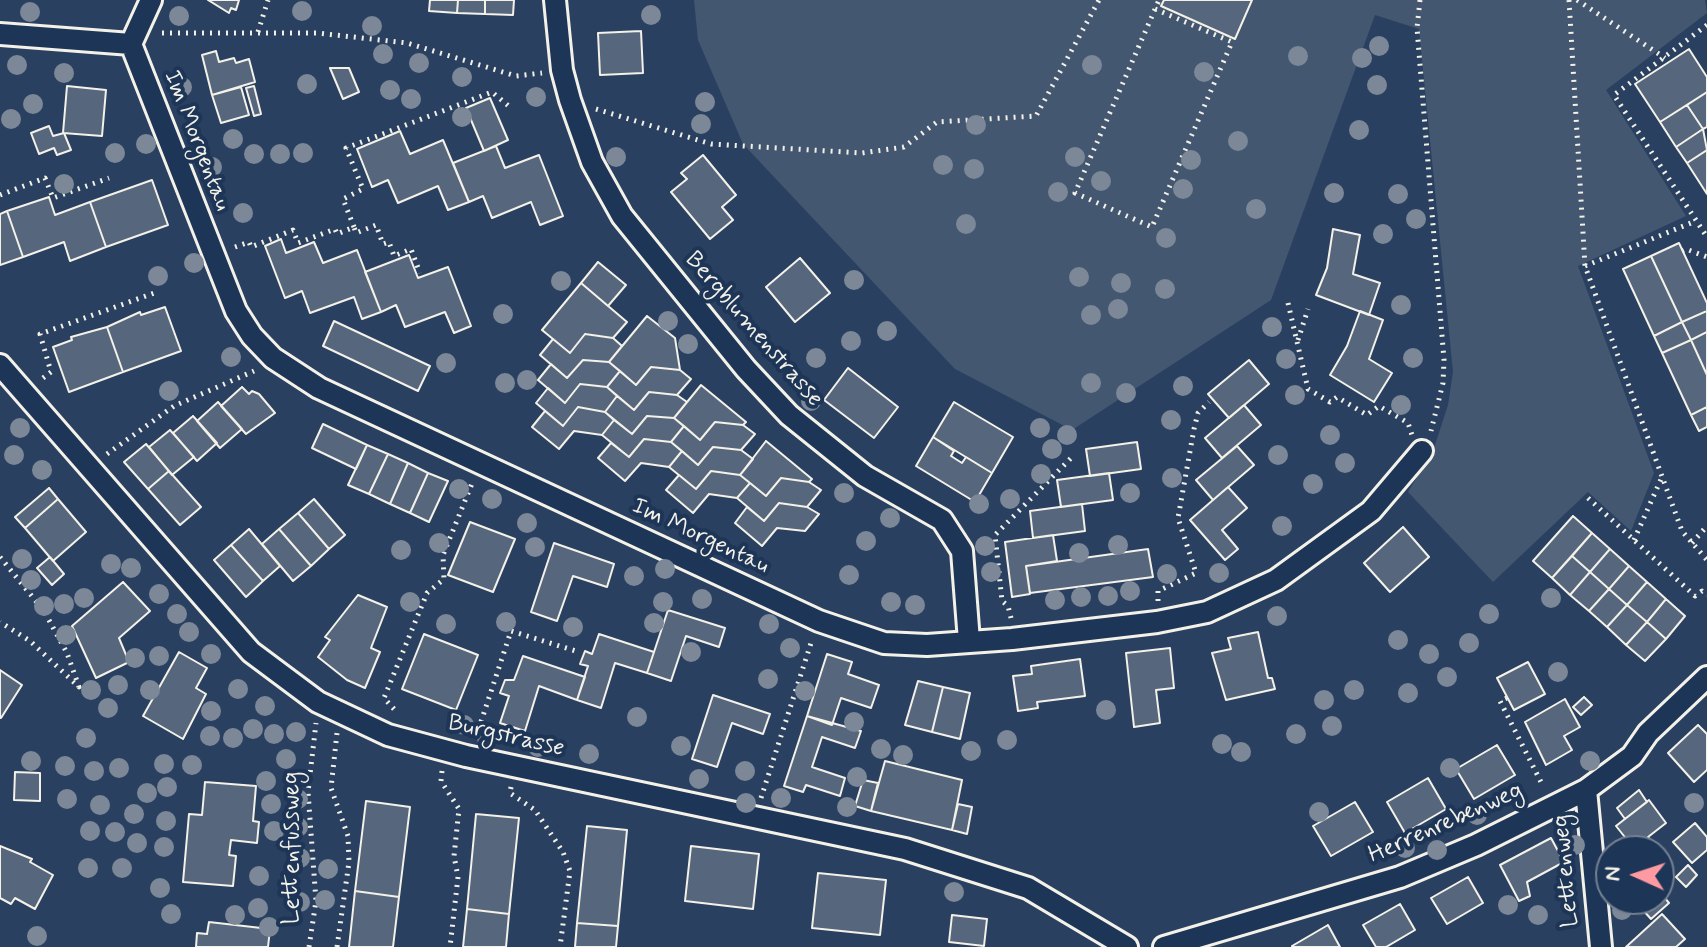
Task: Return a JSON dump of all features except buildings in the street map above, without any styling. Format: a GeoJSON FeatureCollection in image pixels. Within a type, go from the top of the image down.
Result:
{"type":"FeatureCollection","features":[{"type":"Feature","properties":{"kind":"street"},"geometry":{"type":"LineString","coordinates":[[0,34],[131,44],[151,0]]}},
{"type":"Feature","properties":{"kind":"street","name":"Bergblumenstrasse"},"geometry":{"type":"LineString","coordinates":[[555,0],[562,70],[570,100],[592,162],[622,216],[746,369],[823,444],[865,476],[942,520],[962,551],[969,641]]}},
{"type":"Feature","properties":{"kind":"street","name":"Im Morgentau"},"geometry":{"type":"LineString","coordinates":[[131,44],[236,311],[252,336],[273,358],[319,388],[819,621],[884,643],[927,645],[969,641],[1157,622],[1207,612],[1276,580],[1371,511],[1418,446]]}},
{"type":"Feature","properties":{"kind":"street","name":"Burgstrasse"},"geometry":{"type":"LineString","coordinates":[[0,365],[86,468],[251,652],[318,702],[388,735],[466,756],[905,849],[1028,888],[1127,947]]}},
{"type":"Feature","properties":{"kind":"street","name":"Herrenrebenweg"},"geometry":{"type":"LineString","coordinates":[[1164,947],[1400,877],[1476,845],[1586,790],[1632,756],[1648,733],[1707,677]]}},
{"type":"Feature","properties":{"kind":"street","name":"Lettenweg"},"geometry":{"type":"LineString","coordinates":[[1586,790],[1601,947]]}},
{"type":"Feature","properties":{"kind":"path"},"geometry":{"type":"LineString","coordinates":[[258,32],[268,0]]}},
{"type":"Feature","properties":{"kind":"path"},"geometry":{"type":"LineString","coordinates":[[570,100],[711,144],[862,153],[904,147],[937,122],[1036,116],[1099,0]]}},
{"type":"Feature","properties":{"kind":"path"},"geometry":{"type":"LineString","coordinates":[[1155,9],[1232,42],[1152,227],[1075,193],[1155,9],[1159,0]]}},
{"type":"Feature","properties":{"kind":"path"},"geometry":{"type":"LineString","coordinates":[[1418,446],[1438,409],[1444,360],[1417,28],[1420,0]]}},
{"type":"Feature","properties":{"kind":"path"},"geometry":{"type":"LineString","coordinates":[[1569,0],[1585,266],[1682,531],[1707,560]]}},
{"type":"Feature","properties":{"kind":"path"},"geometry":{"type":"LineString","coordinates":[[1577,0],[1665,58]]}},
{"type":"Feature","properties":{"kind":"path"},"geometry":{"type":"LineString","coordinates":[[1707,25],[1614,95],[1707,237]]}},
{"type":"Feature","properties":{"kind":"path"},"geometry":{"type":"LineString","coordinates":[[167,31],[317,33],[407,43],[516,76],[562,70]]}},
{"type":"Feature","properties":{"kind":"path"},"geometry":{"type":"LineString","coordinates":[[420,273],[411,249],[394,256],[389,242],[383,244],[376,225],[356,233],[343,199],[363,189],[346,148],[492,92],[511,108]]}},
{"type":"Feature","properties":{"kind":"path"},"geometry":{"type":"LineString","coordinates":[[0,195],[45,178],[53,198],[109,178]]}},
{"type":"Feature","properties":{"kind":"path"},"geometry":{"type":"LineString","coordinates":[[1585,266],[1696,221]]}},
{"type":"Feature","properties":{"kind":"path"},"geometry":{"type":"LineString","coordinates":[[240,245],[249,242],[251,247],[293,230],[298,243],[335,229],[337,234],[354,227]]}},
{"type":"Feature","properties":{"kind":"path"},"geometry":{"type":"LineString","coordinates":[[1682,251],[1686,249],[1707,257]]}},
{"type":"Feature","properties":{"kind":"path"},"geometry":{"type":"LineString","coordinates":[[39,374],[43,378],[51,372],[40,334],[157,292]]}},
{"type":"Feature","properties":{"kind":"path"},"geometry":{"type":"LineString","coordinates":[[1288,303],[1308,389],[1330,402],[1337,397],[1367,415],[1379,406],[1408,423],[1418,446]]}},
{"type":"Feature","properties":{"kind":"path"},"geometry":{"type":"LineString","coordinates":[[1297,341],[1308,309]]}},
{"type":"Feature","properties":{"kind":"path"},"geometry":{"type":"LineString","coordinates":[[86,468],[174,406],[254,371]]}},
{"type":"Feature","properties":{"kind":"path"},"geometry":{"type":"LineString","coordinates":[[1158,591],[1196,573],[1178,518],[1183,475],[1198,413],[1209,402]]}},
{"type":"Feature","properties":{"kind":"path"},"geometry":{"type":"LineString","coordinates":[[1011,612],[1002,601],[995,535],[1072,457]]}},
{"type":"Feature","properties":{"kind":"path"},"geometry":{"type":"LineString","coordinates":[[1634,540],[1662,476]]}},
{"type":"Feature","properties":{"kind":"path"},"geometry":{"type":"LineString","coordinates":[[400,712],[391,708],[384,698],[427,593],[444,579],[443,555],[473,480]]}},
{"type":"Feature","properties":{"kind":"path"},"geometry":{"type":"LineString","coordinates":[[1588,498],[1695,596],[1702,591],[1707,595]]}},
{"type":"Feature","properties":{"kind":"path"},"geometry":{"type":"LineString","coordinates":[[1692,543],[1707,526]]}},
{"type":"Feature","properties":{"kind":"path"},"geometry":{"type":"LineString","coordinates":[[0,557],[44,611],[67,653],[79,687],[30,641],[0,622]]}},
{"type":"Feature","properties":{"kind":"path"},"geometry":{"type":"LineString","coordinates":[[755,818],[819,621]]}},
{"type":"Feature","properties":{"kind":"path"},"geometry":{"type":"LineString","coordinates":[[466,756],[482,727],[511,631],[579,652]]}},
{"type":"Feature","properties":{"kind":"path"},"geometry":{"type":"LineString","coordinates":[[1507,698],[1500,701],[1553,805]]}},
{"type":"Feature","properties":{"kind":"path","name":"Lettenfussweg"},"geometry":{"type":"LineString","coordinates":[[309,947],[316,901],[308,792],[318,702]]}},
{"type":"Feature","properties":{"kind":"path"},"geometry":{"type":"LineString","coordinates":[[337,947],[349,862],[348,836],[331,788],[339,712]]}},
{"type":"Feature","properties":{"kind":"path"},"geometry":{"type":"LineString","coordinates":[[443,750],[441,781],[459,809],[454,856],[458,877],[450,947]]}},
{"type":"Feature","properties":{"kind":"path"},"geometry":{"type":"LineString","coordinates":[[514,766],[510,793],[535,810],[563,852],[570,871],[560,947]]}},
{"type":"Feature","properties":{"kind":"shaded area"},"geometry":{"type":"Polygon","coordinates":[[[694,0],[1705,0],[1707,13],[1606,90],[1686,216],[1578,266],[1654,473],[1631,531],[1588,492],[1493,582],[1408,492],[1433,451],[1448,405],[1453,372],[1419,29],[1375,15],[1271,300],[1072,430],[955,369],[743,144],[698,40],[694,0]]]}}]}
